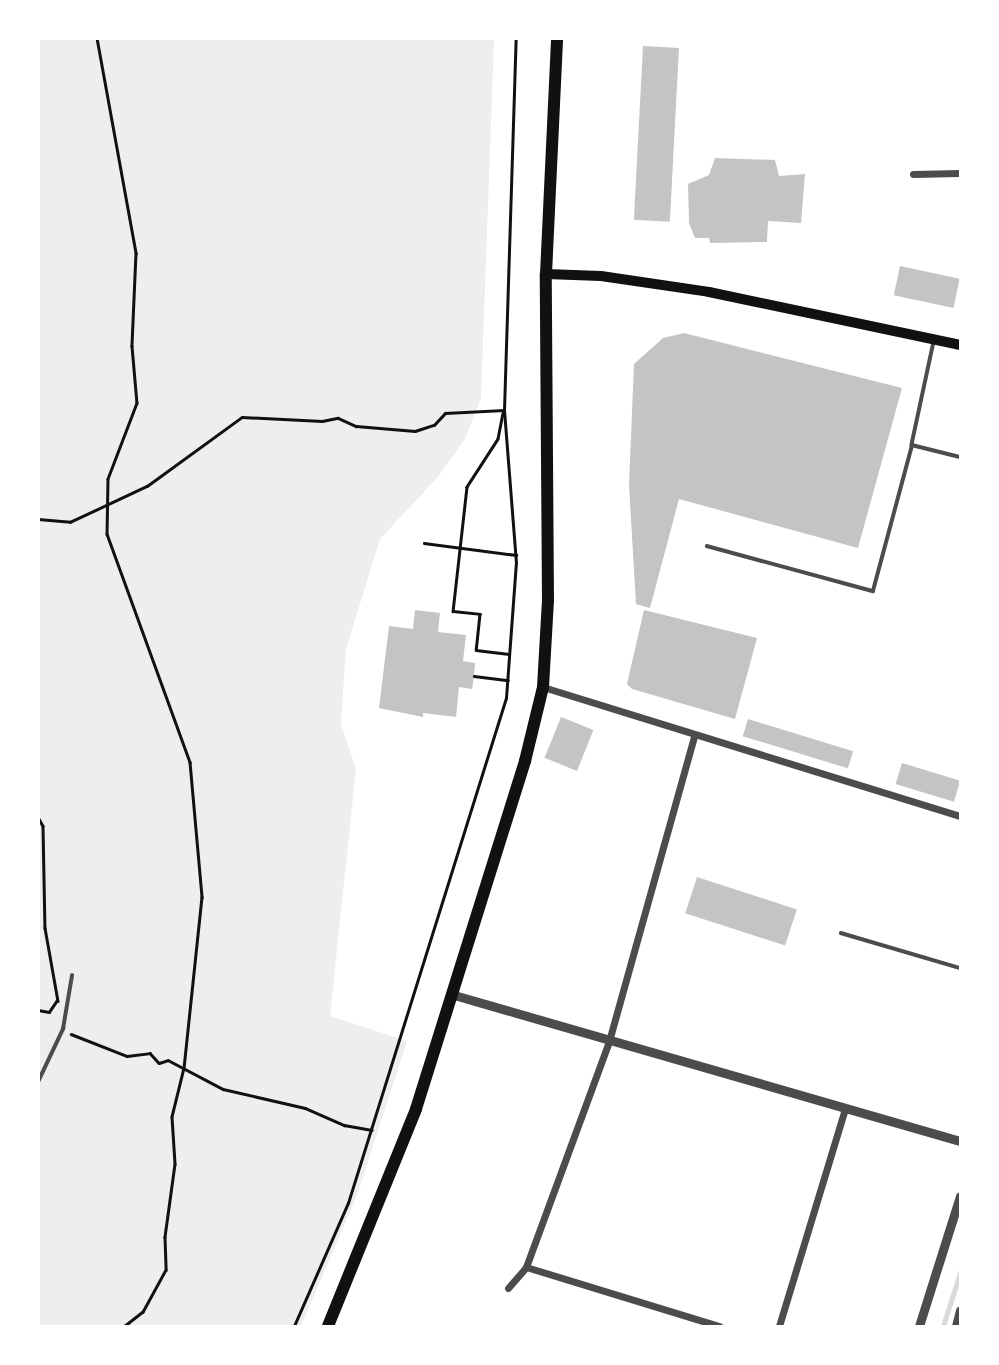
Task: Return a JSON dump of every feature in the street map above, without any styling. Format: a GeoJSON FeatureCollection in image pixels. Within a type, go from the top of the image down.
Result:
{"type":"FeatureCollection","features":[{"type":"Feature","properties":{"kind":"main road"},"geometry":{"type":"LineString","coordinates":[[328,1326],[416,1109],[454,995],[543,687],[548,601],[546,274],[556,38]]}},
{"type":"Feature","properties":{"kind":"main road"},"geometry":{"type":"LineString","coordinates":[[546,274],[601,276],[709,292],[961,345]]}},
{"type":"Feature","properties":{"kind":"street"},"geometry":{"type":"LineString","coordinates":[[913,174],[961,173]]}},
{"type":"Feature","properties":{"kind":"street"},"geometry":{"type":"LineString","coordinates":[[543,687],[694,737],[961,816]]}},
{"type":"Feature","properties":{"kind":"street"},"geometry":{"type":"LineString","coordinates":[[508,1288],[526,1267],[609,1041],[694,737]]}},
{"type":"Feature","properties":{"kind":"street"},"geometry":{"type":"LineString","coordinates":[[454,995],[961,1141]]}},
{"type":"Feature","properties":{"kind":"street"},"geometry":{"type":"LineString","coordinates":[[779,1326],[845,1109]]}},
{"type":"Feature","properties":{"kind":"street"},"geometry":{"type":"LineString","coordinates":[[919,1326],[961,1195]]}},
{"type":"Feature","properties":{"kind":"street"},"geometry":{"type":"LineString","coordinates":[[526,1267],[719,1326]]}},
{"type":"Feature","properties":{"kind":"street"},"geometry":{"type":"LineString","coordinates":[[956,1326],[961,1310]]}},
{"type":"Feature","properties":{"kind":"lane"},"geometry":{"type":"LineString","coordinates":[[707,546],[873,591],[912,445],[935,339]]}},
{"type":"Feature","properties":{"kind":"lane"},"geometry":{"type":"LineString","coordinates":[[912,445],[960,457]]}},
{"type":"Feature","properties":{"kind":"lane"},"geometry":{"type":"LineString","coordinates":[[841,933],[961,968]]}},
{"type":"Feature","properties":{"kind":"lane"},"geometry":{"type":"LineString","coordinates":[[38,1082],[63,1029],[72,976]]}},
{"type":"Feature","properties":{"kind":"path"},"geometry":{"type":"LineString","coordinates":[[97,38],[136,253],[132,346],[137,403],[108,479],[107,534],[182,731],[197,805],[202,926],[184,1068],[172,1117],[175,1164],[165,1237],[166,1270],[143,1312],[125,1326]]}},
{"type":"Feature","properties":{"kind":"path"},"geometry":{"type":"LineString","coordinates":[[295,1326],[348,1203],[372,1130],[428,935],[506,698],[516,555],[503,410],[516,38]]}},
{"type":"Feature","properties":{"kind":"path"},"geometry":{"type":"LineString","coordinates":[[38,519],[69,522],[147,486],[242,417],[322,422],[338,418],[365,427],[415,431],[434,425],[445,413],[503,410]]}},
{"type":"Feature","properties":{"kind":"path"},"geometry":{"type":"LineString","coordinates":[[503,410],[498,439],[467,487],[453,611],[480,614],[476,650],[509,654]]}},
{"type":"Feature","properties":{"kind":"path"},"geometry":{"type":"LineString","coordinates":[[424,543],[516,555]]}},
{"type":"Feature","properties":{"kind":"path"},"geometry":{"type":"LineString","coordinates":[[474,676],[508,680]]}},
{"type":"Feature","properties":{"kind":"path"},"geometry":{"type":"LineString","coordinates":[[38,817],[43,826],[46,928],[57,999],[65,1010]]}},
{"type":"Feature","properties":{"kind":"path"},"geometry":{"type":"LineString","coordinates":[[38,1010],[49,1012],[57,999]]}},
{"type":"Feature","properties":{"kind":"path"},"geometry":{"type":"LineString","coordinates":[[63,1029],[127,1056],[150,1053],[159,1063],[168,1060],[223,1089],[305,1108],[344,1125],[372,1130]]}},
{"type":"Feature","properties":{"kind":"shaded area"},"geometry":{"type":"Polygon","coordinates":[[[38,39],[494,39],[481,398],[465,439],[438,477],[380,539],[346,649],[341,724],[356,769],[330,1016],[407,1041],[358,1193],[301,1326],[39,1326],[38,39]]]}},
{"type":"Feature","properties":{"kind":"building"},"geometry":{"type":"Polygon","coordinates":[[[643,46],[679,48],[670,222],[634,220],[643,46]]]}},
{"type":"Feature","properties":{"kind":"building"},"geometry":{"type":"Polygon","coordinates":[[[715,158],[775,160],[779,176],[805,174],[801,223],[768,221],[767,242],[710,243],[709,238],[695,238],[689,223],[688,184],[709,175],[715,158]]]}},
{"type":"Feature","properties":{"kind":"building"},"geometry":{"type":"Polygon","coordinates":[[[900,266],[960,279],[953,308],[894,295],[900,266]]]}},
{"type":"Feature","properties":{"kind":"building"},"geometry":{"type":"Polygon","coordinates":[[[684,333],[902,388],[858,548],[679,499],[650,608],[636,604],[629,485],[634,364],[663,338],[684,333]]]}},
{"type":"Feature","properties":{"kind":"building"},"geometry":{"type":"Polygon","coordinates":[[[415,610],[440,613],[438,632],[466,635],[463,661],[475,663],[474,676],[472,689],[459,687],[456,717],[423,713],[423,717],[379,708],[389,626],[413,629],[415,610]]]}},
{"type":"Feature","properties":{"kind":"building"},"geometry":{"type":"Polygon","coordinates":[[[644,610],[757,638],[735,719],[632,689],[627,684],[644,610]]]}},
{"type":"Feature","properties":{"kind":"building"},"geometry":{"type":"Polygon","coordinates":[[[561,717],[593,730],[577,771],[545,758],[561,717]]]}},
{"type":"Feature","properties":{"kind":"building"},"geometry":{"type":"Polygon","coordinates":[[[748,719],[853,751],[848,768],[743,736],[748,719]]]}},
{"type":"Feature","properties":{"kind":"building"},"geometry":{"type":"Polygon","coordinates":[[[902,763],[960,781],[954,802],[896,784],[902,763]]]}},
{"type":"Feature","properties":{"kind":"building"},"geometry":{"type":"Polygon","coordinates":[[[697,877],[797,909],[785,946],[685,913],[697,877]]]}},
{"type":"Feature","properties":{"kind":"waterway"},"geometry":{"type":"LineString","coordinates":[[943,1326],[960,1273]]}}]}
